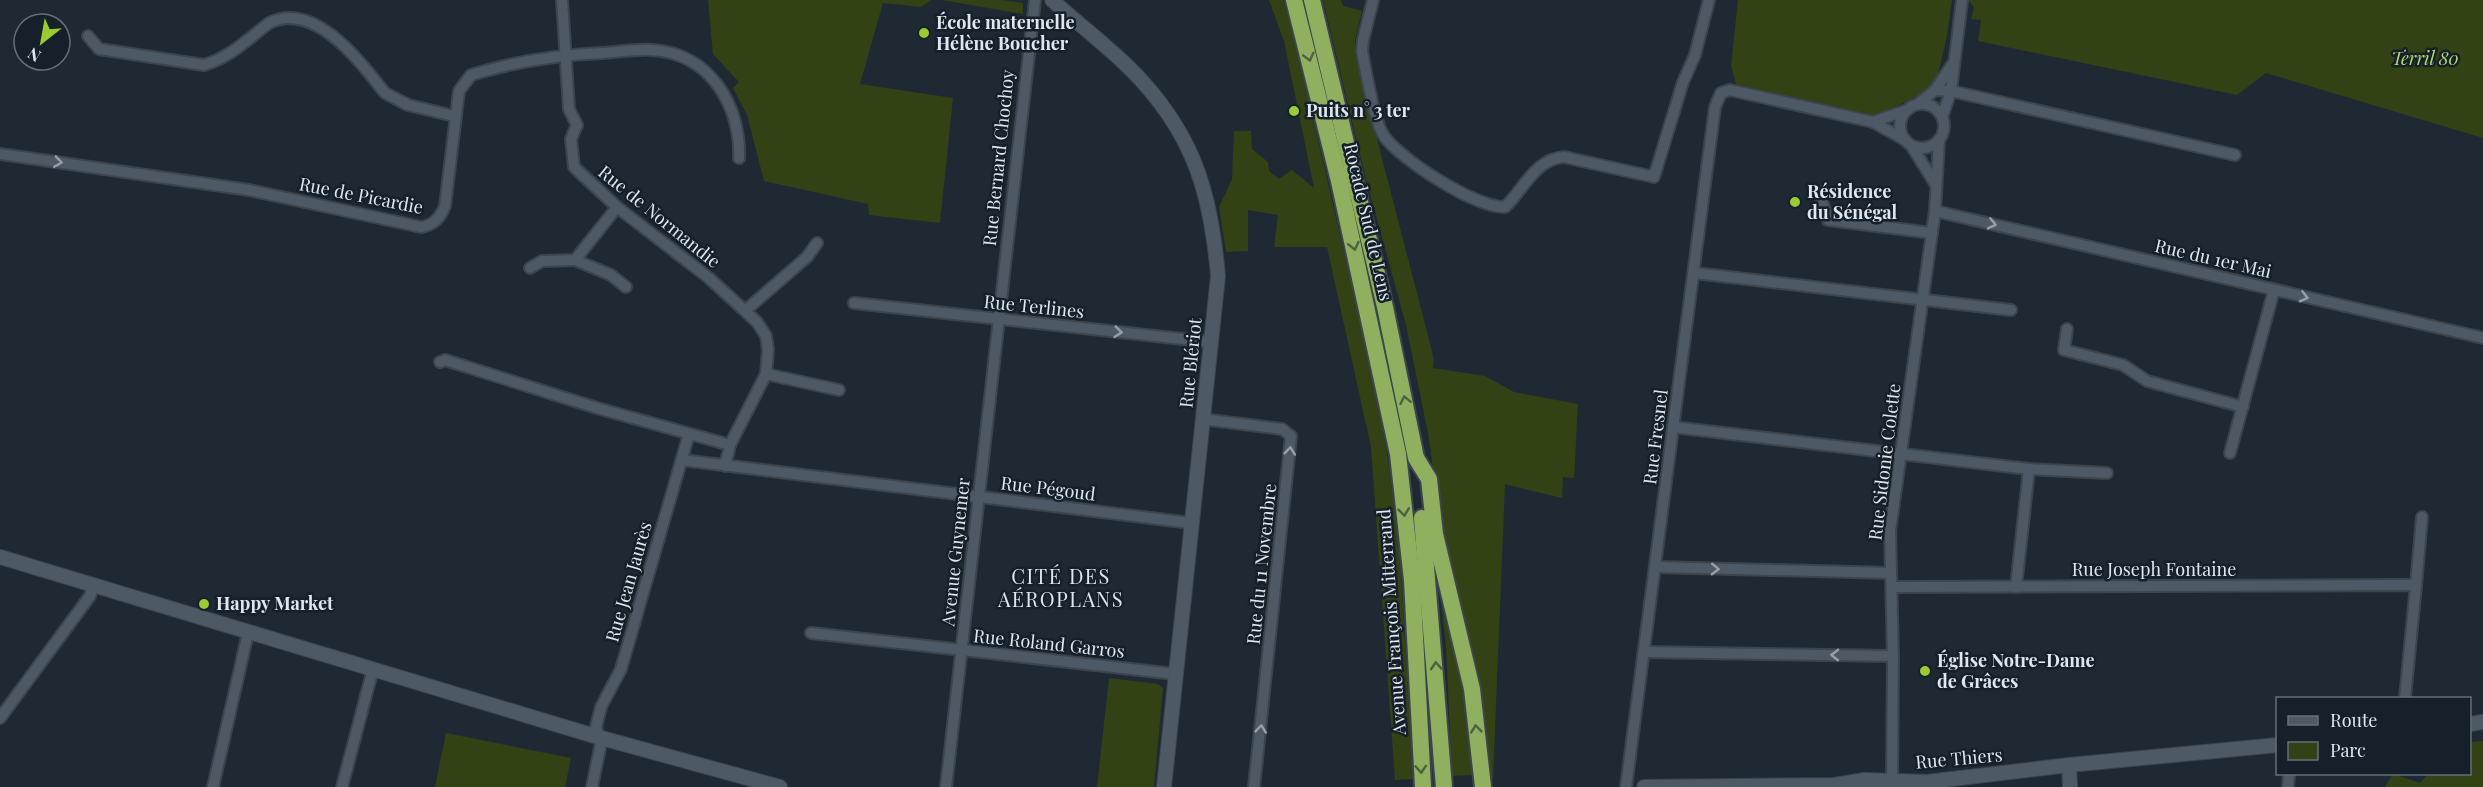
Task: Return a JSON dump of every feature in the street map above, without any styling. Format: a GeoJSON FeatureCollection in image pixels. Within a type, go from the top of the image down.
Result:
{"type":"FeatureCollection","features":[{"type":"Feature","properties":{"kind":"highway","name":"Rocade Sud de Lens"},"geometry":{"type":"LineString","coordinates":[[1294,0],[1342,192],[1398,454]]}},
{"type":"Feature","properties":{"kind":"highway","name":"Rocade Sud de Lens"},"geometry":{"type":"LineString","coordinates":[[1312,0],[1393,340],[1416,458]]}},
{"type":"Feature","properties":{"kind":"highway","name":"Avenue François Mitterrand"},"geometry":{"type":"LineString","coordinates":[[1398,454],[1412,580],[1423,787]]}},
{"type":"Feature","properties":{"kind":"highway","name":"Avenue François Mitterrand"},"geometry":{"type":"LineString","coordinates":[[1416,458],[1428,572],[1444,787]]}},
{"type":"Feature","properties":{"kind":"highway"},"geometry":{"type":"LineString","coordinates":[[1416,458],[1429,479],[1435,534],[1472,689],[1483,787]]}},
{"type":"Feature","properties":{"kind":"street","name":"Rue de Normandie"},"geometry":{"type":"LineString","coordinates":[[562,0],[569,109],[577,125],[571,139],[574,167],[617,207],[757,321],[766,336],[768,350],[766,374]]}},
{"type":"Feature","properties":{"kind":"street","name":"Rue Bernard Chochoy"},"geometry":{"type":"LineString","coordinates":[[997,320],[1035,0]]}},
{"type":"Feature","properties":{"kind":"street","name":"Rue Blériot"},"geometry":{"type":"LineString","coordinates":[[1052,0],[1141,80],[1161,104],[1192,157],[1209,205],[1214,235],[1218,276],[1164,787]]}},
{"type":"Feature","properties":{"kind":"street"},"geometry":{"type":"LineString","coordinates":[[1373,0],[1362,51],[1383,136],[1434,177],[1483,204],[1495,208],[1505,207],[1524,182],[1555,158],[1564,157],[1654,177],[1683,82],[1695,55],[1709,0]]}},
{"type":"Feature","properties":{"kind":"street"},"geometry":{"type":"LineString","coordinates":[[1942,117],[1951,91],[1952,65],[1962,0]]}},
{"type":"Feature","properties":{"kind":"street"},"geometry":{"type":"LineString","coordinates":[[88,36],[99,50],[204,65],[220,61],[274,18],[289,14],[307,15],[320,20],[332,29],[385,93],[395,100],[454,116]]}},
{"type":"Feature","properties":{"kind":"street","name":"Rue de Picardie"},"geometry":{"type":"LineString","coordinates":[[0,154],[255,191],[421,227],[430,226],[440,217],[445,206],[454,116],[459,91],[471,75],[566,54],[653,50],[679,56],[702,69],[718,86],[737,120],[740,158]]}},
{"type":"Feature","properties":{"kind":"street"},"geometry":{"type":"LineString","coordinates":[[1872,123],[1918,104],[1935,90],[1952,65]]}},
{"type":"Feature","properties":{"kind":"street","name":"Rue Fresnel"},"geometry":{"type":"LineString","coordinates":[[1626,787],[1715,107],[1721,93],[1730,90],[1872,123]]}},
{"type":"Feature","properties":{"kind":"street"},"geometry":{"type":"LineString","coordinates":[[1935,90],[1951,91],[2235,155]]}},
{"type":"Feature","properties":{"kind":"street"},"geometry":{"type":"LineString","coordinates":[[1872,123],[1908,142],[1925,148],[1939,140],[1944,125],[1942,117],[1932,107],[1918,104]]}},
{"type":"Feature","properties":{"kind":"street"},"geometry":{"type":"LineString","coordinates":[[1907,110],[1900,121],[1908,142],[1936,185]]}},
{"type":"Feature","properties":{"kind":"street","name":"Rue Sidonie Colette"},"geometry":{"type":"LineString","coordinates":[[1892,784],[1893,656],[1890,531],[1935,211],[1939,140]]}},
{"type":"Feature","properties":{"kind":"street"},"geometry":{"type":"LineString","coordinates":[[1819,192],[1828,220],[1932,233]]}},
{"type":"Feature","properties":{"kind":"street"},"geometry":{"type":"LineString","coordinates":[[575,260],[617,207]]}},
{"type":"Feature","properties":{"kind":"street","name":"Rue du 1er Mai"},"geometry":{"type":"LineString","coordinates":[[1935,211],[2483,338]]}},
{"type":"Feature","properties":{"kind":"street"},"geometry":{"type":"LineString","coordinates":[[746,310],[807,256],[816,243]]}},
{"type":"Feature","properties":{"kind":"street"},"geometry":{"type":"LineString","coordinates":[[530,268],[542,261],[575,260],[611,275],[626,287]]}},
{"type":"Feature","properties":{"kind":"street"},"geometry":{"type":"LineString","coordinates":[[1695,273],[2011,310]]}},
{"type":"Feature","properties":{"kind":"street"},"geometry":{"type":"LineString","coordinates":[[2230,453],[2274,290]]}},
{"type":"Feature","properties":{"kind":"street","name":"Rue Terlines"},"geometry":{"type":"LineString","coordinates":[[854,303],[1210,342]]}},
{"type":"Feature","properties":{"kind":"street","name":"Avenue Guynemer"},"geometry":{"type":"LineString","coordinates":[[946,787],[997,320]]}},
{"type":"Feature","properties":{"kind":"street"},"geometry":{"type":"LineString","coordinates":[[2067,329],[2064,350],[2123,365],[2147,381],[2243,407]]}},
{"type":"Feature","properties":{"kind":"street"},"geometry":{"type":"LineString","coordinates":[[440,362],[445,360],[597,408],[730,445]]}},
{"type":"Feature","properties":{"kind":"street"},"geometry":{"type":"LineString","coordinates":[[725,466],[730,445],[766,374],[839,390]]}},
{"type":"Feature","properties":{"kind":"street","name":"Rue du 11 Novembre"},"geometry":{"type":"LineString","coordinates":[[1202,419],[1282,429],[1291,436],[1254,787]]}},
{"type":"Feature","properties":{"kind":"street"},"geometry":{"type":"LineString","coordinates":[[1673,427],[2029,469],[2107,473]]}},
{"type":"Feature","properties":{"kind":"street","name":"Rue Jean Jaurès"},"geometry":{"type":"LineString","coordinates":[[592,787],[601,743],[596,727],[601,707],[621,669],[689,434]]}},
{"type":"Feature","properties":{"kind":"street","name":"Rue Pégoud"},"geometry":{"type":"LineString","coordinates":[[682,460],[1191,523]]}},
{"type":"Feature","properties":{"kind":"street"},"geometry":{"type":"LineString","coordinates":[[2016,587],[2029,469]]}},
{"type":"Feature","properties":{"kind":"street"},"geometry":{"type":"LineString","coordinates":[[2405,697],[2422,517]]}},
{"type":"Feature","properties":{"kind":"street"},"geometry":{"type":"LineString","coordinates":[[0,557],[598,737],[780,787]]}},
{"type":"Feature","properties":{"kind":"street"},"geometry":{"type":"LineString","coordinates":[[1656,567],[1891,573]]}},
{"type":"Feature","properties":{"kind":"street","name":"Rue Joseph Fontaine"},"geometry":{"type":"LineString","coordinates":[[1892,587],[2416,585]]}},
{"type":"Feature","properties":{"kind":"street"},"geometry":{"type":"LineString","coordinates":[[0,718],[90,596],[93,586]]}},
{"type":"Feature","properties":{"kind":"street"},"geometry":{"type":"LineString","coordinates":[[213,787],[248,633]]}},
{"type":"Feature","properties":{"kind":"street","name":"Rue Roland Garros"},"geometry":{"type":"LineString","coordinates":[[811,633],[1176,674]]}},
{"type":"Feature","properties":{"kind":"street"},"geometry":{"type":"LineString","coordinates":[[1645,652],[1893,656]]}},
{"type":"Feature","properties":{"kind":"street"},"geometry":{"type":"LineString","coordinates":[[342,787],[373,669]]}},
{"type":"Feature","properties":{"kind":"street","name":"Rue Thiers"},"geometry":{"type":"LineString","coordinates":[[1644,787],[1834,785],[1857,780],[1892,784],[1927,782],[2068,765],[2276,745]]}},
{"type":"Feature","properties":{"kind":"street"},"geometry":{"type":"LineString","coordinates":[[2068,765],[2070,787]]}},
{"type":"Feature","properties":{"kind":"green space"},"geometry":{"type":"Polygon","coordinates":[[[708,0],[931,0],[921,7],[883,3],[860,84],[953,98],[940,223],[869,215],[868,204],[764,181],[747,115],[733,88],[739,82],[713,54],[708,0]]]}},
{"type":"Feature","properties":{"kind":"green space"},"geometry":{"type":"Polygon","coordinates":[[[942,0],[1001,0],[1023,3],[1023,14],[942,0]]]}},
{"type":"Feature","properties":{"kind":"green space"},"geometry":{"type":"Polygon","coordinates":[[[1269,0],[1283,0],[1294,37],[1369,359],[1387,452],[1400,554],[1413,779],[1395,780],[1371,447],[1327,247],[1274,247],[1278,215],[1248,210],[1248,251],[1226,252],[1219,207],[1232,179],[1234,131],[1251,131],[1252,149],[1268,162],[1269,171],[1279,179],[1292,170],[1314,188],[1284,41],[1269,0]]]}},
{"type":"Feature","properties":{"kind":"green space"},"geometry":{"type":"Polygon","coordinates":[[[1323,0],[1341,0],[1343,6],[1362,11],[1355,40],[1355,54],[1434,359],[1433,368],[1485,376],[1514,392],[1578,404],[1574,478],[1563,477],[1562,498],[1505,484],[1493,779],[1490,778],[1441,527],[1428,433],[1406,325],[1365,175],[1323,0]]]}},
{"type":"Feature","properties":{"kind":"green space"},"geometry":{"type":"Polygon","coordinates":[[[1738,0],[1952,0],[1938,75],[1925,92],[1873,118],[1736,84],[1731,66],[1738,0]]]}},
{"type":"Feature","properties":{"kind":"green space","name":"Terril 80"},"geometry":{"type":"Polygon","coordinates":[[[1968,0],[2483,0],[2483,138],[2266,73],[2237,95],[1978,41],[1981,20],[1971,19],[1974,7],[1968,0]]]}},
{"type":"Feature","properties":{"kind":"green space"},"geometry":{"type":"Polygon","coordinates":[[[1441,605],[1467,695],[1473,771],[1471,775],[1452,776],[1446,646],[1441,605]]]}},
{"type":"Feature","properties":{"kind":"green space"},"geometry":{"type":"Polygon","coordinates":[[[1109,678],[1158,684],[1163,688],[1154,787],[1097,787],[1109,678]]]}},
{"type":"Feature","properties":{"kind":"green space"},"geometry":{"type":"Polygon","coordinates":[[[446,733],[571,758],[565,787],[435,787],[446,733]]]}},
{"type":"Feature","properties":{"kind":"green space"},"geometry":{"type":"Polygon","coordinates":[[[2483,741],[2483,787],[2385,787],[2392,775],[2420,783],[2427,775],[2471,775],[2471,742],[2483,741]]]}},
{"type":"Feature","properties":{"kind":"place","name":"École maternelle Hélène Boucher"},"geometry":{"type":"Point","coordinates":[924,33]}},
{"type":"Feature","properties":{"kind":"place","name":"Puits n° 3 ter"},"geometry":{"type":"Point","coordinates":[1294,111]}},
{"type":"Feature","properties":{"kind":"place","name":"Résidence du Sénégal"},"geometry":{"type":"Point","coordinates":[1795,202]}},
{"type":"Feature","properties":{"kind":"place","name":"Happy Market"},"geometry":{"type":"Point","coordinates":[204,604]}},
{"type":"Feature","properties":{"kind":"place","name":"Église Notre-Dame de Grâces"},"geometry":{"type":"Point","coordinates":[1925,671]}},
{"type":"Feature","properties":{"kind":"district","name":"CITÉ DES AÉROPLANS"},"geometry":{"type":"Point","coordinates":[1061,588]}}]}
